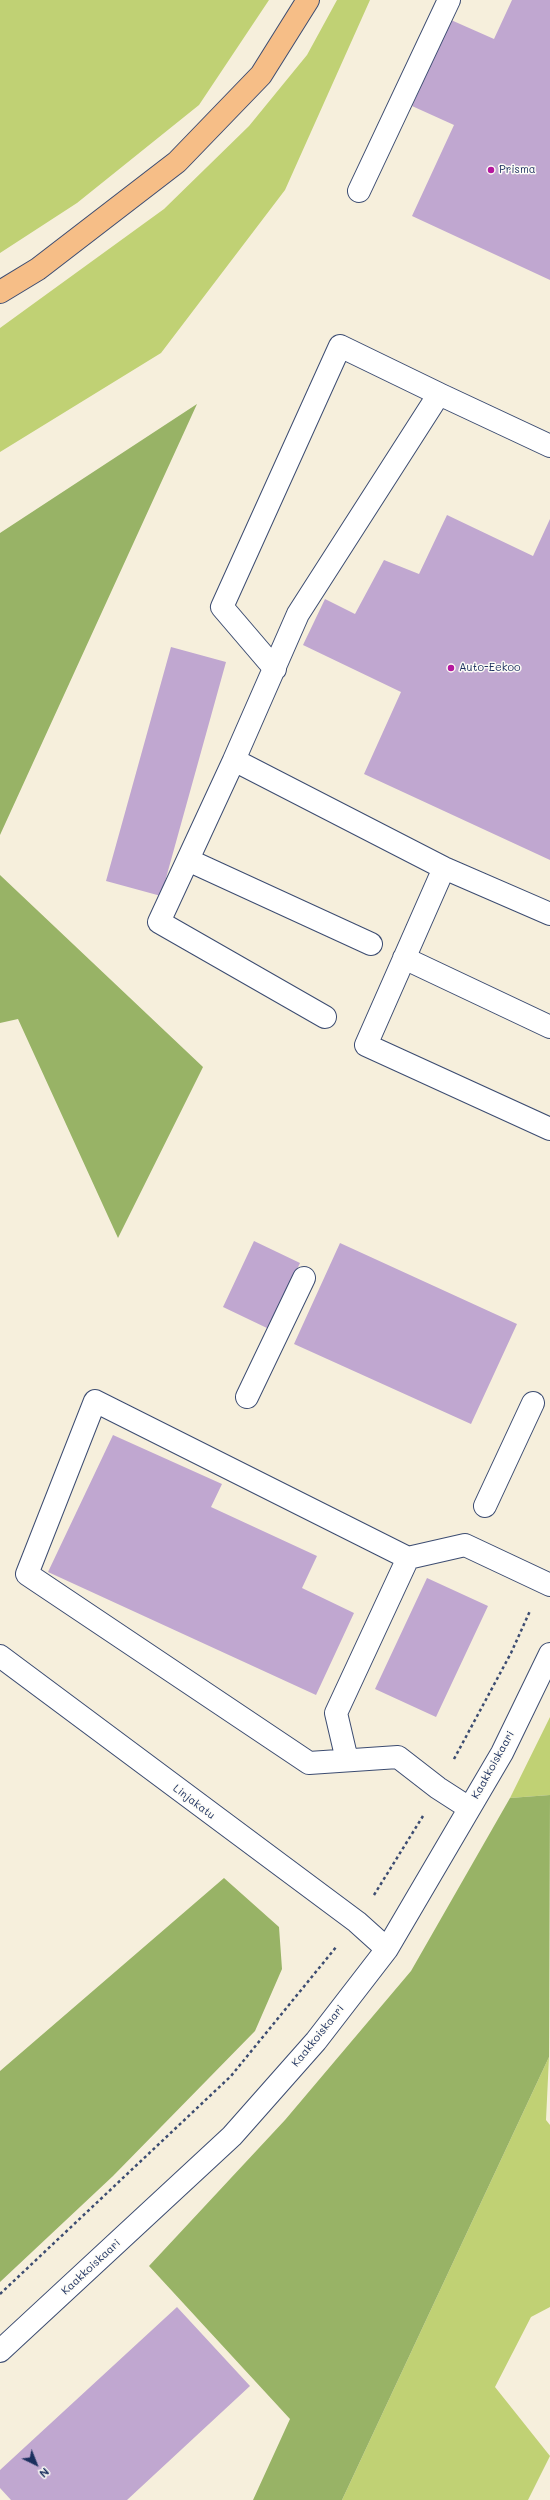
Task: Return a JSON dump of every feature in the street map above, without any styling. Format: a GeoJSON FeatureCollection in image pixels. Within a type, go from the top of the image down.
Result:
{"type":"FeatureCollection","features":[{"type":"Feature","properties":{"kind":"highway"},"geometry":{"type":"LineString","coordinates":[[0,292],[38,269],[177,162],[262,75],[308,0]]}},
{"type":"Feature","properties":{"kind":"street"},"geometry":{"type":"LineString","coordinates":[[359,191],[449,0]]}},
{"type":"Feature","properties":{"kind":"street"},"geometry":{"type":"LineString","coordinates":[[275,668],[222,607],[340,346],[550,446]]}},
{"type":"Feature","properties":{"kind":"street"},"geometry":{"type":"LineString","coordinates":[[325,1017],[159,922],[234,760],[298,614],[439,394]]}},
{"type":"Feature","properties":{"kind":"street"},"geometry":{"type":"LineString","coordinates":[[234,760],[444,868],[550,914]]}},
{"type":"Feature","properties":{"kind":"street"},"geometry":{"type":"LineString","coordinates":[[188,860],[371,944]]}},
{"type":"Feature","properties":{"kind":"street"},"geometry":{"type":"LineString","coordinates":[[444,868],[366,1045],[550,1129]]}},
{"type":"Feature","properties":{"kind":"street"},"geometry":{"type":"LineString","coordinates":[[404,958],[550,1026]]}},
{"type":"Feature","properties":{"kind":"street"},"geometry":{"type":"LineString","coordinates":[[247,1397],[304,1278]]}},
{"type":"Feature","properties":{"kind":"street"},"geometry":{"type":"LineString","coordinates":[[469,1808],[438,1788],[398,1756],[309,1763],[27,1574],[95,1401],[408,1558],[464,1545],[547,1584]]}},
{"type":"Feature","properties":{"kind":"street"},"geometry":{"type":"LineString","coordinates":[[485,1506],[533,1403]]}},
{"type":"Feature","properties":{"kind":"street"},"geometry":{"type":"LineString","coordinates":[[347,1760],[336,1713],[408,1558]]}},
{"type":"Feature","properties":{"kind":"street","name":"Kaakkoiskaari"},"geometry":{"type":"LineString","coordinates":[[0,2351],[232,2136],[316,2041],[387,1949],[502,1753],[550,1654]]}},
{"type":"Feature","properties":{"kind":"street","name":"Linjakatu"},"geometry":{"type":"LineString","coordinates":[[0,1656],[357,1922],[387,1949]]}},
{"type":"Feature","properties":{"kind":"path"},"geometry":{"type":"LineString","coordinates":[[0,2294],[231,2076],[357,1922],[415,1830],[547,1584]]}},
{"type":"Feature","properties":{"kind":"green space"},"geometry":{"type":"Polygon","coordinates":[[[0,0],[269,0],[199,105],[77,203],[0,253],[0,0]]]}},
{"type":"Feature","properties":{"kind":"green space"},"geometry":{"type":"Polygon","coordinates":[[[337,0],[370,0],[285,190],[161,353],[0,452],[0,328],[164,209],[249,126],[307,55],[337,0]]]}},
{"type":"Feature","properties":{"kind":"green space"},"geometry":{"type":"Polygon","coordinates":[[[197,404],[0,835],[0,533],[197,404]]]}},
{"type":"Feature","properties":{"kind":"green space"},"geometry":{"type":"Polygon","coordinates":[[[0,875],[203,1067],[118,1238],[18,1019],[0,1023],[0,875]]]}},
{"type":"Feature","properties":{"kind":"green space"},"geometry":{"type":"Polygon","coordinates":[[[550,1717],[550,1795],[510,1798],[550,1717]]]}},
{"type":"Feature","properties":{"kind":"green space"},"geometry":{"type":"Polygon","coordinates":[[[550,1795],[549,2057],[342,2500],[253,2500],[290,2419],[149,2266],[285,2120],[411,1971],[510,1798],[550,1795]]]}},
{"type":"Feature","properties":{"kind":"green space"},"geometry":{"type":"Polygon","coordinates":[[[224,1878],[279,1927],[282,1969],[255,2031],[113,2176],[0,2282],[0,2071],[224,1878]]]}},
{"type":"Feature","properties":{"kind":"green space"},"geometry":{"type":"Polygon","coordinates":[[[549,2057],[546,2120],[550,2125],[550,2307],[531,2317],[495,2387],[550,2456],[528,2500],[342,2500],[549,2057]]]}},
{"type":"Feature","properties":{"kind":"building","name":"Prisma"},"geometry":{"type":"Polygon","coordinates":[[[512,0],[550,0],[550,280],[412,216],[454,125],[412,106],[451,20],[494,39],[512,0]]]}},
{"type":"Feature","properties":{"kind":"building","name":"Auto-Eekoo"},"geometry":{"type":"Polygon","coordinates":[[[447,515],[533,556],[550,519],[550,860],[364,774],[401,692],[303,645],[325,599],[355,614],[384,560],[419,574],[447,515]]]}},
{"type":"Feature","properties":{"kind":"building"},"geometry":{"type":"Polygon","coordinates":[[[171,647],[226,662],[161,896],[106,881],[171,647]]]}},
{"type":"Feature","properties":{"kind":"building"},"geometry":{"type":"Polygon","coordinates":[[[254,1241],[300,1263],[269,1329],[223,1307],[254,1241]]]}},
{"type":"Feature","properties":{"kind":"building"},"geometry":{"type":"Polygon","coordinates":[[[340,1243],[517,1324],[471,1424],[294,1344],[340,1243]]]}},
{"type":"Feature","properties":{"kind":"building"},"geometry":{"type":"Polygon","coordinates":[[[113,1435],[222,1484],[211,1507],[317,1556],[302,1588],[354,1613],[316,1695],[48,1572],[113,1435]]]}},
{"type":"Feature","properties":{"kind":"building"},"geometry":{"type":"Polygon","coordinates":[[[427,1578],[488,1606],[436,1717],[375,1689],[427,1578]]]}},
{"type":"Feature","properties":{"kind":"building"},"geometry":{"type":"Polygon","coordinates":[[[177,2307],[250,2386],[127,2500],[11,2500],[0,2488],[0,2470],[177,2307]]]}},
{"type":"Feature","properties":{"kind":"place","name":"Prisma"},"geometry":{"type":"Point","coordinates":[491,170]}},
{"type":"Feature","properties":{"kind":"place","name":"Auto-Eekoo"},"geometry":{"type":"Point","coordinates":[451,668]}}]}
